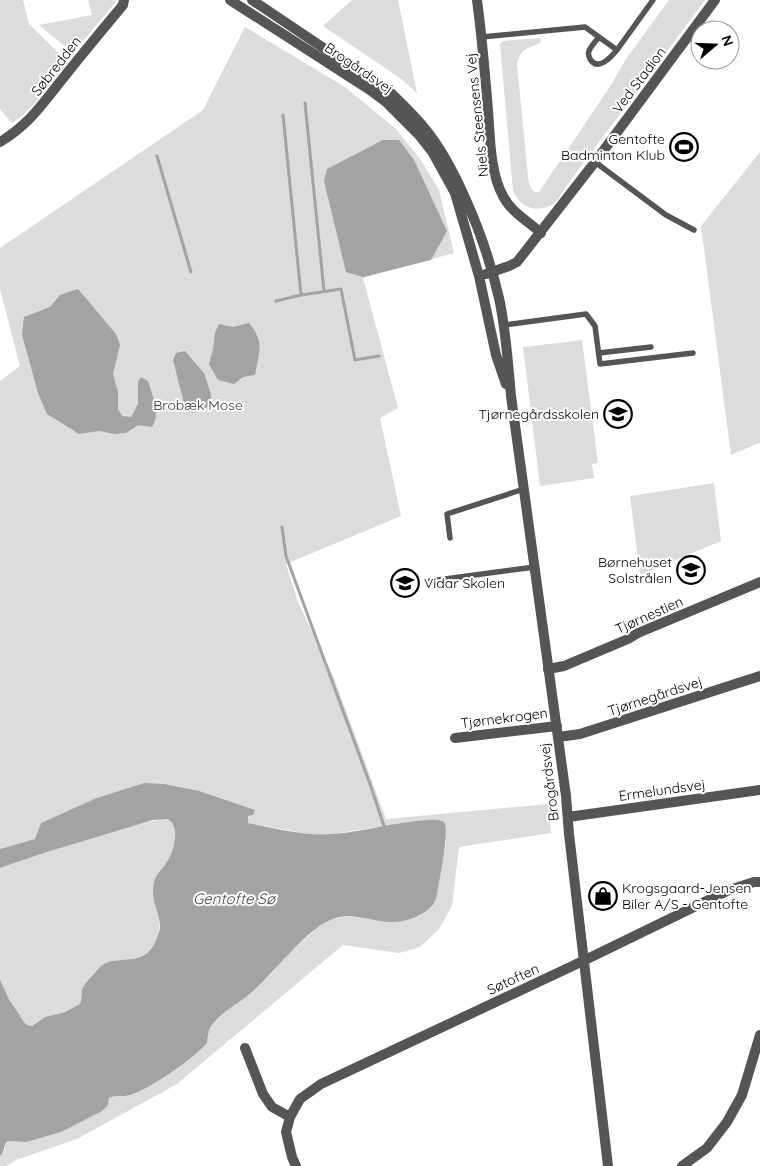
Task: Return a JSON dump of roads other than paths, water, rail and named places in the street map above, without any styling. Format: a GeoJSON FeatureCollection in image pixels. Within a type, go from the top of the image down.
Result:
{"type":"FeatureCollection","features":[{"type":"Feature","properties":{"kind":"street","name":"Søbredden"},"geometry":{"type":"LineString","coordinates":[[0,142],[22,127],[42,106],[122,6],[124,0]]}},
{"type":"Feature","properties":{"kind":"street","name":"Brogårdsvej"},"geometry":{"type":"LineString","coordinates":[[230,0],[386,102],[414,130],[433,153],[456,193],[479,276],[496,354],[511,396]]}},
{"type":"Feature","properties":{"kind":"street","name":"Brogårdsvej"},"geometry":{"type":"LineString","coordinates":[[252,0],[392,94],[411,113],[426,129],[453,170],[484,245],[499,299],[508,352],[511,396],[568,817],[608,1166]]}},
{"type":"Feature","properties":{"kind":"street","name":"Niels Steensens Vej"},"geometry":{"type":"LineString","coordinates":[[477,0],[493,165],[503,196],[513,210],[541,233]]}},
{"type":"Feature","properties":{"kind":"street","name":"Ved Stadion"},"geometry":{"type":"LineString","coordinates":[[479,276],[517,262],[541,233],[715,0]]}},
{"type":"Feature","properties":{"kind":"street"},"geometry":{"type":"LineString","coordinates":[[490,328],[504,325]]}},
{"type":"Feature","properties":{"kind":"street","name":"Tjørnestien"},"geometry":{"type":"LineString","coordinates":[[548,669],[564,666],[628,640],[632,636],[760,582]]}},
{"type":"Feature","properties":{"kind":"street","name":"Tjørnegårdsvej"},"geometry":{"type":"LineString","coordinates":[[558,737],[580,734],[760,676]]}},
{"type":"Feature","properties":{"kind":"street","name":"Tjørnekrogen"},"geometry":{"type":"LineString","coordinates":[[455,738],[556,726]]}},
{"type":"Feature","properties":{"kind":"street","name":"Ermelundsvej"},"geometry":{"type":"LineString","coordinates":[[568,817],[760,790]]}},
{"type":"Feature","properties":{"kind":"street","name":"Søtoften"},"geometry":{"type":"LineString","coordinates":[[296,1166],[286,1132],[290,1117],[300,1099],[321,1084],[729,890],[760,882]]}},
{"type":"Feature","properties":{"kind":"street"},"geometry":{"type":"LineString","coordinates":[[682,1166],[706,1148],[727,1122],[742,1096],[760,1035]]}},
{"type":"Feature","properties":{"kind":"street"},"geometry":{"type":"LineString","coordinates":[[245,1048],[264,1094],[272,1107],[290,1117]]}},
{"type":"Feature","properties":{"kind":"lane"},"geometry":{"type":"LineString","coordinates":[[599,37],[589,51],[589,56],[596,64],[602,64],[617,50],[653,0]]}},
{"type":"Feature","properties":{"kind":"lane","name":"Niels Steensens Vej"},"geometry":{"type":"LineString","coordinates":[[482,37],[585,27],[617,50]]}},
{"type":"Feature","properties":{"kind":"lane"},"geometry":{"type":"LineString","coordinates":[[594,162],[666,215],[694,230]]}},
{"type":"Feature","properties":{"kind":"lane"},"geometry":{"type":"LineString","coordinates":[[504,325],[586,314],[594,326],[600,364],[693,353]]}},
{"type":"Feature","properties":{"kind":"lane"},"geometry":{"type":"LineString","coordinates":[[599,354],[651,347]]}},
{"type":"Feature","properties":{"kind":"lane"},"geometry":{"type":"LineString","coordinates":[[450,538],[447,514],[524,489]]}},
{"type":"Feature","properties":{"kind":"lane"},"geometry":{"type":"LineString","coordinates":[[430,581],[535,567]]}},
{"type":"Feature","properties":{"kind":"water"},"geometry":{"type":"Polygon","coordinates":[[[383,140],[399,140],[414,160],[447,231],[431,260],[363,277],[346,272],[324,181],[327,169],[383,140]]]}},
{"type":"Feature","properties":{"kind":"water"},"geometry":{"type":"Polygon","coordinates":[[[78,289],[116,334],[120,345],[113,374],[118,392],[118,409],[122,416],[131,417],[138,404],[138,382],[141,377],[148,381],[155,404],[156,416],[152,427],[138,425],[126,433],[115,434],[99,431],[79,434],[47,414],[38,393],[22,335],[24,317],[50,307],[60,295],[78,289]]]}},
{"type":"Feature","properties":{"kind":"water"},"geometry":{"type":"Polygon","coordinates":[[[249,323],[257,336],[260,348],[255,375],[243,377],[234,384],[218,380],[209,364],[215,333],[219,324],[233,327],[249,323]]]}},
{"type":"Feature","properties":{"kind":"water"},"geometry":{"type":"Polygon","coordinates":[[[185,351],[204,373],[211,394],[211,406],[192,413],[184,403],[173,360],[176,353],[185,351]]]}},
{"type":"Feature","properties":{"kind":"water","name":"Gentofte Sø"},"geometry":{"type":"Polygon","coordinates":[[[144,783],[164,784],[199,791],[255,810],[253,815],[248,816],[248,823],[300,833],[340,833],[430,820],[444,822],[446,826],[445,845],[435,901],[427,911],[411,919],[394,922],[350,916],[326,922],[304,939],[262,983],[216,1020],[208,1034],[207,1043],[182,1065],[138,1092],[127,1096],[113,1096],[109,1098],[108,1105],[102,1111],[61,1132],[26,1142],[8,1141],[0,1156],[0,980],[9,999],[24,1022],[32,1026],[45,1017],[65,1012],[80,1004],[83,987],[104,964],[137,958],[147,953],[153,947],[160,927],[153,897],[153,885],[156,876],[170,856],[175,832],[171,822],[167,819],[153,820],[0,868],[0,849],[35,839],[41,823],[94,799],[144,783]]]}},
{"type":"Feature","properties":{"kind":"waterway"},"geometry":{"type":"LineString","coordinates":[[305,103],[324,291]]}},
{"type":"Feature","properties":{"kind":"waterway"},"geometry":{"type":"LineString","coordinates":[[283,115],[301,295]]}},
{"type":"Feature","properties":{"kind":"waterway"},"geometry":{"type":"LineString","coordinates":[[157,156],[191,272]]}},
{"type":"Feature","properties":{"kind":"waterway"},"geometry":{"type":"LineString","coordinates":[[276,301],[341,289],[355,360],[379,356]]}},
{"type":"Feature","properties":{"kind":"waterway"},"geometry":{"type":"LineString","coordinates":[[282,527],[286,556],[384,826]]}},
{"type":"Feature","properties":{"kind":"place","name":"Gentofte Badminton Klub"},"geometry":{"type":"Point","coordinates":[684,147]}},
{"type":"Feature","properties":{"kind":"place","name":"Tjørnegårdsskolen"},"geometry":{"type":"Point","coordinates":[618,414]}},
{"type":"Feature","properties":{"kind":"place","name":"Børnehuset Solstrålen"},"geometry":{"type":"Point","coordinates":[691,570]}},
{"type":"Feature","properties":{"kind":"place","name":"Vidar Skolen"},"geometry":{"type":"Point","coordinates":[405,583]}},
{"type":"Feature","properties":{"kind":"place","name":"Krogsgaard-Jensen Biler A/S - Gentofte"},"geometry":{"type":"Point","coordinates":[603,896]}},
{"type":"Feature","properties":{"kind":"park label","name":"Brobæk Mose"},"geometry":{"type":"Point","coordinates":[198,405]}}]}
